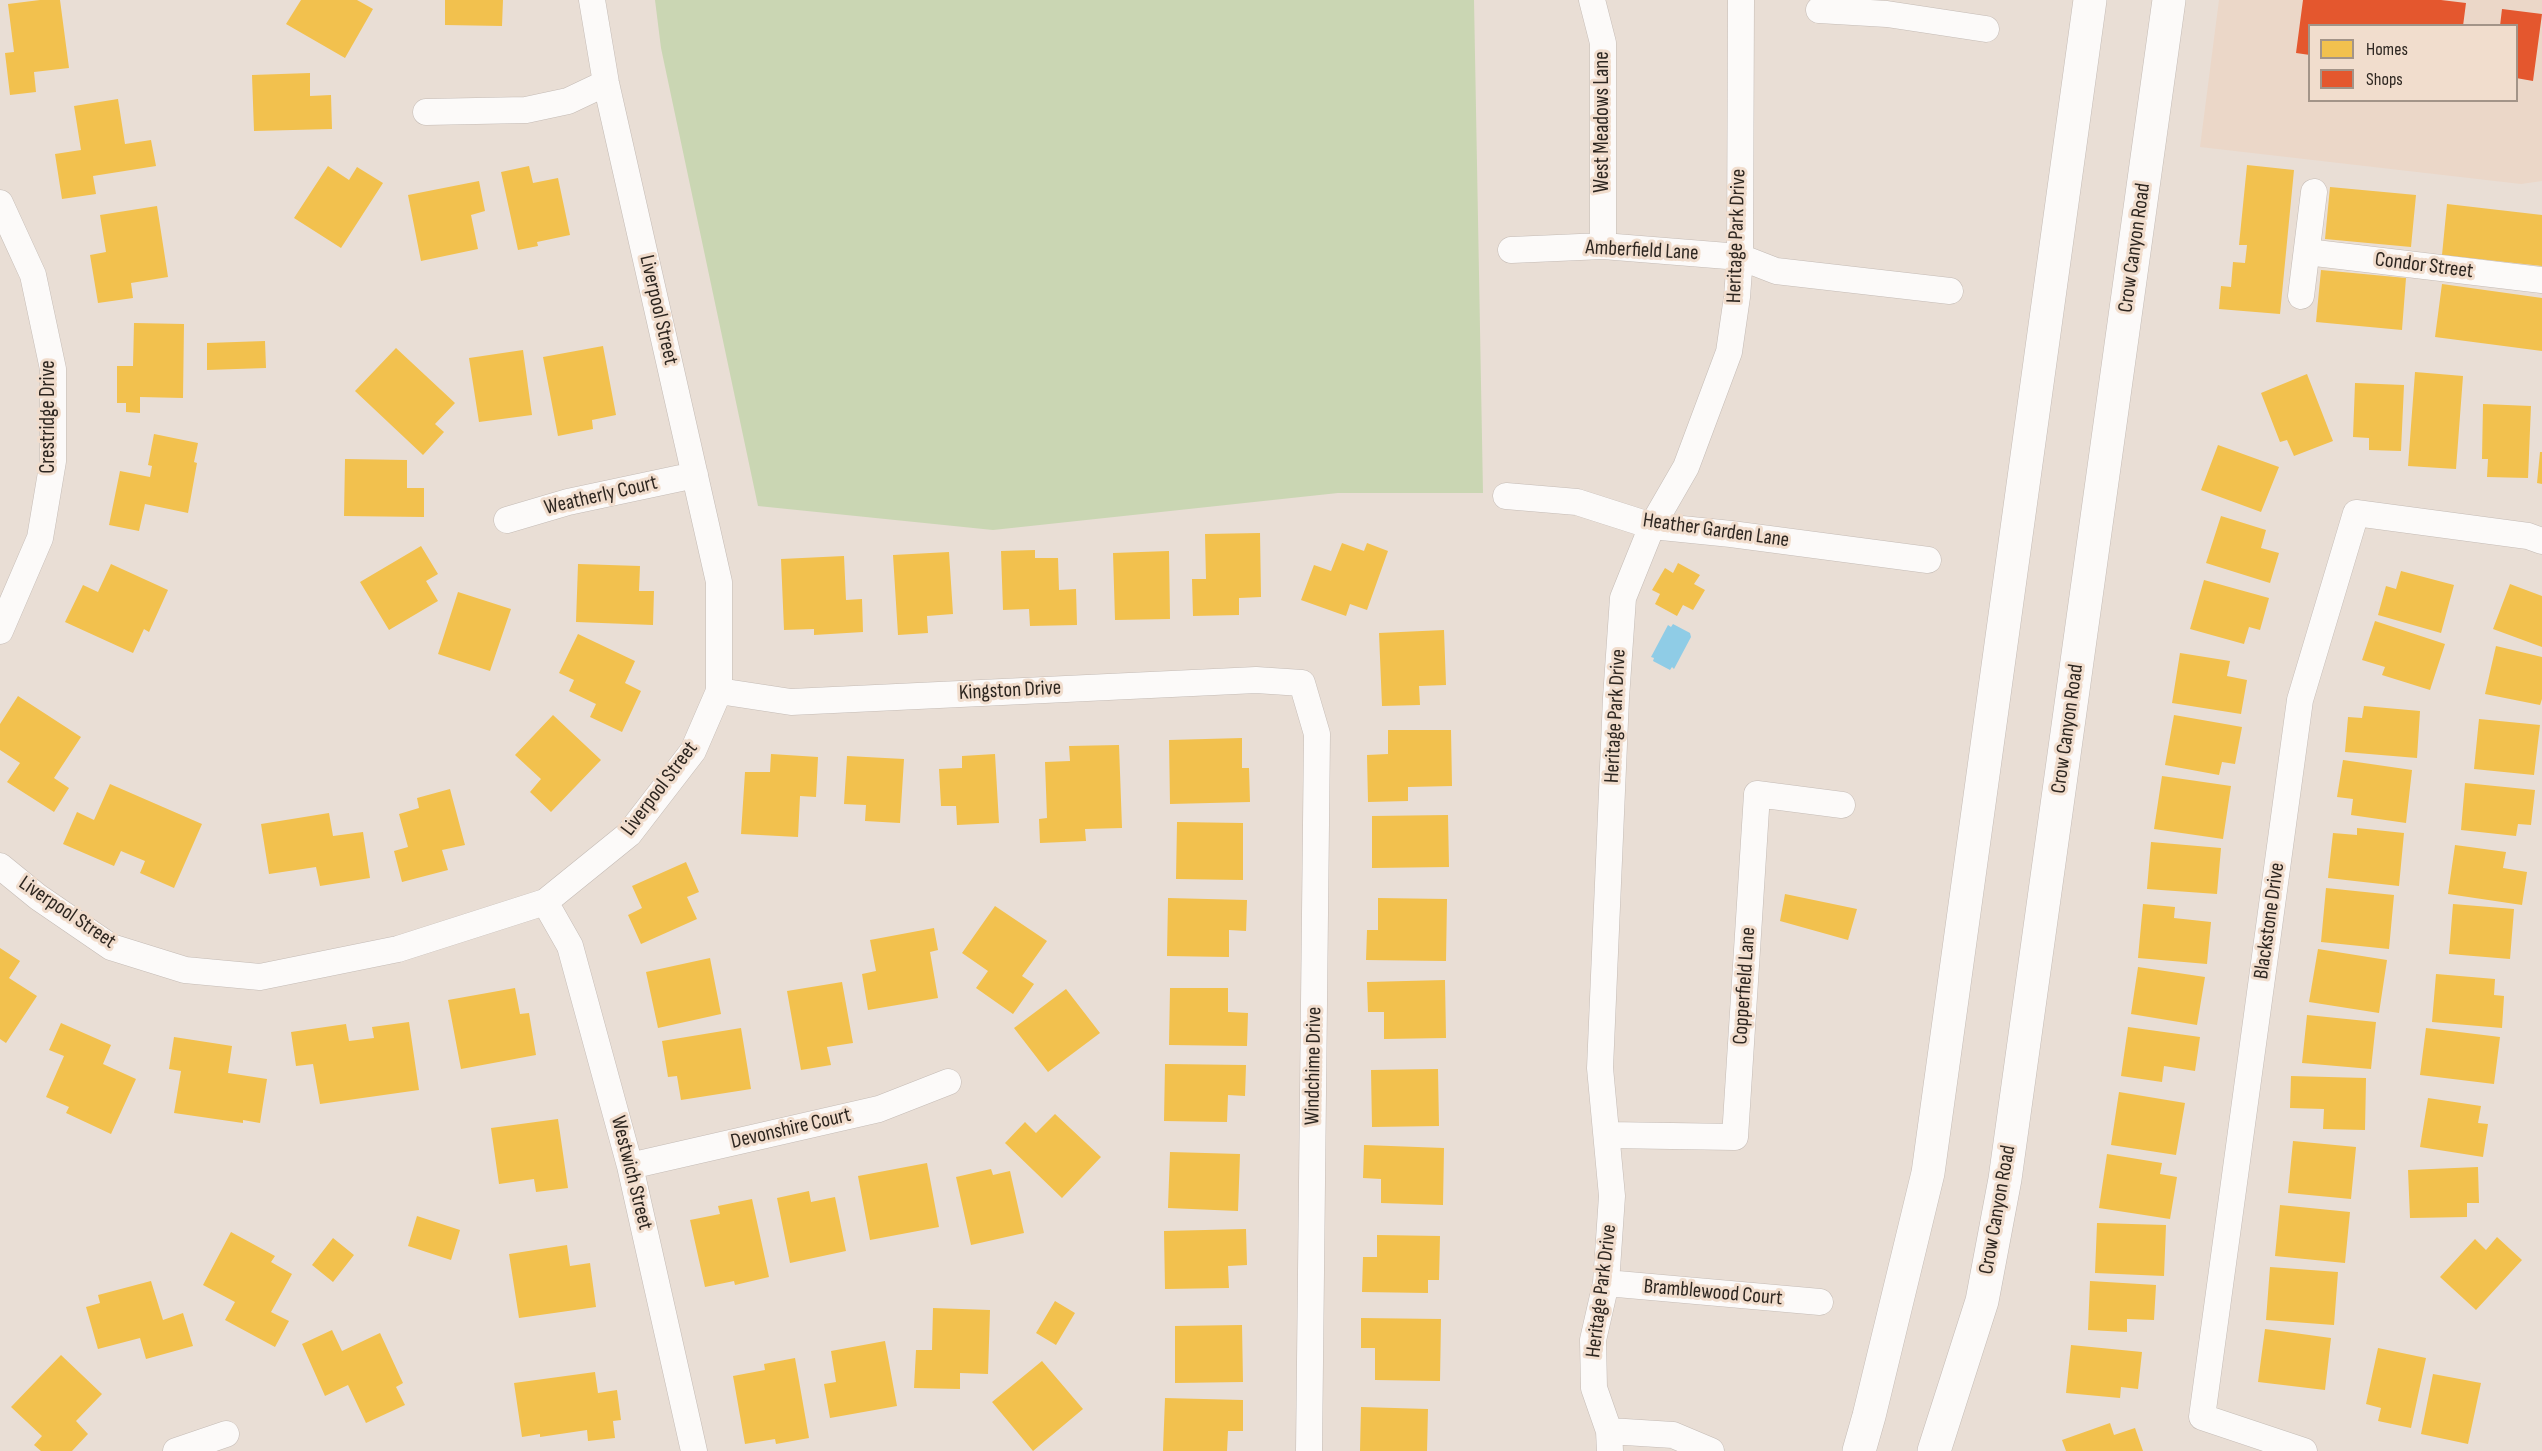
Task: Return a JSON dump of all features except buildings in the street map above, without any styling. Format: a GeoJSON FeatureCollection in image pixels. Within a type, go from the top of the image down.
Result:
{"type":"FeatureCollection","features":[{"type":"Feature","properties":{"kind":"main road"},"geometry":{"type":"LineString","coordinates":[[1859,1451],[1928,1173],[2090,0]]}},
{"type":"Feature","properties":{"kind":"main road","name":"Crow Canyon Road"},"geometry":{"type":"LineString","coordinates":[[1934,1451],[1982,1301],[2005,1179],[2169,0]]}},
{"type":"Feature","properties":{"kind":"street","name":"Liverpool Street"},"geometry":{"type":"LineString","coordinates":[[0,866],[38,897],[111,947],[185,970],[260,977],[398,949],[546,902],[629,834],[693,751],[719,691],[720,582],[606,83],[592,0]]}},
{"type":"Feature","properties":{"kind":"street","name":"West Meadows Lane"},"geometry":{"type":"LineString","coordinates":[[1592,0],[1603,43],[1603,246]]}},
{"type":"Feature","properties":{"kind":"street","name":"Heritage Park Drive"},"geometry":{"type":"LineString","coordinates":[[1610,1441],[1594,1388],[1593,1340],[1606,1283],[1612,1196],[1600,1068],[1616,698],[1623,598],[1652,526],[1686,467],[1729,352],[1740,257],[1741,0]]}},
{"type":"Feature","properties":{"kind":"street"},"geometry":{"type":"LineString","coordinates":[[1819,10],[1888,7],[1986,29]]}},
{"type":"Feature","properties":{"kind":"street"},"geometry":{"type":"LineString","coordinates":[[426,112],[526,110],[568,101],[606,83]]}},
{"type":"Feature","properties":{"kind":"street"},"geometry":{"type":"LineString","coordinates":[[2301,296],[2314,192]]}},
{"type":"Feature","properties":{"kind":"street","name":"Crestridge Drive"},"geometry":{"type":"LineString","coordinates":[[0,203],[33,274],[53,369],[53,461],[40,538],[0,631]]}},
{"type":"Feature","properties":{"kind":"street","name":"Amberfield Lane"},"geometry":{"type":"LineString","coordinates":[[1511,250],[1603,246],[1740,257],[1776,271],[1950,291]]}},
{"type":"Feature","properties":{"kind":"street","name":"Condor Street"},"geometry":{"type":"LineString","coordinates":[[2307,252],[2542,280]]}},
{"type":"Feature","properties":{"kind":"street","name":"Weatherly Court"},"geometry":{"type":"LineString","coordinates":[[507,520],[568,502],[695,475]]}},
{"type":"Feature","properties":{"kind":"street","name":"Heather Garden Lane"},"geometry":{"type":"LineString","coordinates":[[1506,496],[1577,502],[1652,526],[1928,560]]}},
{"type":"Feature","properties":{"kind":"street","name":"Blackstone Drive"},"geometry":{"type":"LineString","coordinates":[[2304,1451],[2202,1417],[2300,700],[2356,513],[2528,536],[2542,541]]}},
{"type":"Feature","properties":{"kind":"street","name":"Kingston Drive"},"geometry":{"type":"LineString","coordinates":[[719,691],[791,702],[1256,680],[1302,683]]}},
{"type":"Feature","properties":{"kind":"street","name":"Windchime Drive"},"geometry":{"type":"LineString","coordinates":[[1302,683],[1317,734],[1309,1451]]}},
{"type":"Feature","properties":{"kind":"street","name":"Copperfield Lane"},"geometry":{"type":"LineString","coordinates":[[1608,1136],[1735,1137],[1757,794],[1842,805]]}},
{"type":"Feature","properties":{"kind":"street","name":"Westwich Street"},"geometry":{"type":"LineString","coordinates":[[546,902],[570,946],[630,1166],[694,1451]]}},
{"type":"Feature","properties":{"kind":"street","name":"Devonshire Court"},"geometry":{"type":"LineString","coordinates":[[630,1166],[879,1109],[948,1082]]}},
{"type":"Feature","properties":{"kind":"street","name":"Bramblewood Court"},"geometry":{"type":"LineString","coordinates":[[1606,1283],[1820,1302]]}},
{"type":"Feature","properties":{"kind":"street"},"geometry":{"type":"LineString","coordinates":[[176,1451],[226,1434]]}},
{"type":"Feature","properties":{"kind":"street"},"geometry":{"type":"LineString","coordinates":[[1610,1441],[1673,1435],[1711,1451]]}},
{"type":"Feature","properties":{"kind":"shaded area"},"geometry":{"type":"Polygon","coordinates":[[[2219,0],[2542,0],[2542,181],[2521,184],[2200,147],[2219,0]]]}},
{"type":"Feature","properties":{"kind":"green space"},"geometry":{"type":"Polygon","coordinates":[[[655,0],[1474,0],[1483,493],[1338,493],[993,530],[758,506],[661,48],[655,0]]]}},
{"type":"Feature","properties":{"kind":"water"},"geometry":{"type":"Polygon","coordinates":[[[1673,624],[1690,633],[1691,637],[1674,669],[1672,667],[1670,670],[1653,661],[1654,658],[1651,657],[1668,625],[1671,627],[1673,624]]]}}]}
